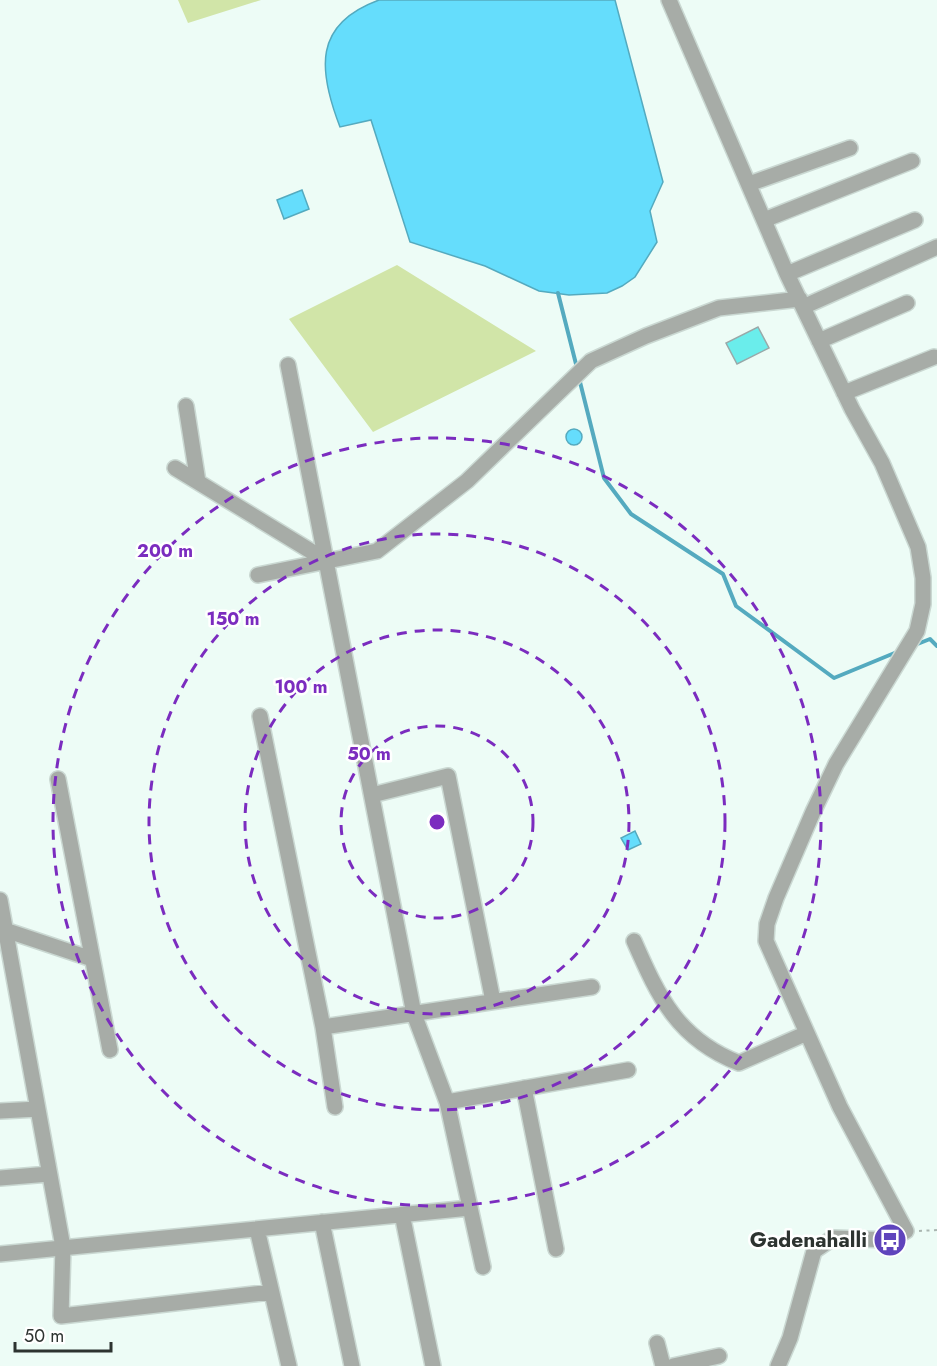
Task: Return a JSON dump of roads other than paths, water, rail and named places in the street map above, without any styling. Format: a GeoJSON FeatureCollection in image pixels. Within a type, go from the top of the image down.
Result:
{"type":"FeatureCollection","features":[{"type":"Feature","properties":{"kind":"street"},"geometry":{"type":"LineString","coordinates":[[669,0],[801,303],[844,393],[882,463],[918,547],[924,578],[923,604],[917,631],[893,674],[836,764],[813,812],[767,924],[766,941],[840,1107],[906,1231],[891,1240],[833,1238],[814,1251],[790,1338],[778,1366]]}},
{"type":"Feature","properties":{"kind":"street"},"geometry":{"type":"LineString","coordinates":[[749,184],[850,148]]}},
{"type":"Feature","properties":{"kind":"street"},"geometry":{"type":"LineString","coordinates":[[764,220],[912,161]]}},
{"type":"Feature","properties":{"kind":"street"},"geometry":{"type":"LineString","coordinates":[[788,273],[915,220]]}},
{"type":"Feature","properties":{"kind":"street"},"geometry":{"type":"LineString","coordinates":[[258,575],[377,551],[467,481],[591,361],[646,336],[719,308],[801,303],[937,247]]}},
{"type":"Feature","properties":{"kind":"street"},"geometry":{"type":"LineString","coordinates":[[819,341],[907,303]]}},
{"type":"Feature","properties":{"kind":"street"},"geometry":{"type":"LineString","coordinates":[[844,393],[934,357]]}},
{"type":"Feature","properties":{"kind":"street"},"geometry":{"type":"LineString","coordinates":[[288,365],[414,1014],[447,1102],[483,1267]]}},
{"type":"Feature","properties":{"kind":"street"},"geometry":{"type":"LineString","coordinates":[[186,406],[198,482]]}},
{"type":"Feature","properties":{"kind":"street"},"geometry":{"type":"LineString","coordinates":[[175,468],[327,561]]}},
{"type":"Feature","properties":{"kind":"street"},"geometry":{"type":"LineString","coordinates":[[260,716],[323,1027],[335,1107]]}},
{"type":"Feature","properties":{"kind":"street"},"geometry":{"type":"LineString","coordinates":[[372,795],[448,776],[493,1001]]}},
{"type":"Feature","properties":{"kind":"street"},"geometry":{"type":"LineString","coordinates":[[58,778],[110,1050]]}},
{"type":"Feature","properties":{"kind":"street"},"geometry":{"type":"LineString","coordinates":[[0,900],[63,1247],[62,1316],[272,1292]]}},
{"type":"Feature","properties":{"kind":"street"},"geometry":{"type":"LineString","coordinates":[[5,930],[92,959]]}},
{"type":"Feature","properties":{"kind":"street"},"geometry":{"type":"LineString","coordinates":[[634,941],[655,989],[666,1006],[702,1045],[720,1055],[739,1063],[807,1033]]}},
{"type":"Feature","properties":{"kind":"street"},"geometry":{"type":"LineString","coordinates":[[323,1027],[592,987]]}},
{"type":"Feature","properties":{"kind":"street"},"geometry":{"type":"LineString","coordinates":[[447,1102],[628,1070]]}},
{"type":"Feature","properties":{"kind":"street"},"geometry":{"type":"LineString","coordinates":[[524,1088],[556,1248]]}},
{"type":"Feature","properties":{"kind":"street"},"geometry":{"type":"LineString","coordinates":[[0,1111],[38,1109]]}},
{"type":"Feature","properties":{"kind":"street"},"geometry":{"type":"LineString","coordinates":[[0,1178],[49,1174]]}},
{"type":"Feature","properties":{"kind":"street"},"geometry":{"type":"LineString","coordinates":[[0,1254],[470,1208]]}},
{"type":"Feature","properties":{"kind":"street"},"geometry":{"type":"LineString","coordinates":[[402,1214],[433,1366]]}},
{"type":"Feature","properties":{"kind":"street"},"geometry":{"type":"LineString","coordinates":[[322,1222],[352,1366]]}},
{"type":"Feature","properties":{"kind":"street"},"geometry":{"type":"LineString","coordinates":[[257,1228],[289,1366]]}},
{"type":"Feature","properties":{"kind":"street"},"geometry":{"type":"LineString","coordinates":[[657,1343],[663,1366]]}},
{"type":"Feature","properties":{"kind":"street"},"geometry":{"type":"LineString","coordinates":[[673,1366],[719,1356]]}},
{"type":"Feature","properties":{"kind":"water"},"geometry":{"type":"Polygon","coordinates":[[[379,0],[615,0],[663,182],[650,211],[657,242],[635,277],[607,293],[569,295],[539,291],[485,266],[410,242],[371,120],[340,127],[325,68],[326,51],[332,36],[342,22],[357,10],[379,0]]]}},
{"type":"Feature","properties":{"kind":"water"},"geometry":{"type":"Polygon","coordinates":[[[302,190],[309,209],[284,219],[277,200],[302,190]]]}},
{"type":"Feature","properties":{"kind":"water"},"geometry":{"type":"Polygon","coordinates":[[[574,429],[582,437],[574,445],[566,437],[574,429]]]}},
{"type":"Feature","properties":{"kind":"water"},"geometry":{"type":"Polygon","coordinates":[[[635,831],[641,844],[628,850],[621,838],[635,831]]]}},
{"type":"Feature","properties":{"kind":"waterway"},"geometry":{"type":"LineString","coordinates":[[558,293],[577,368]]}},
{"type":"Feature","properties":{"kind":"waterway"},"geometry":{"type":"LineString","coordinates":[[579,378],[604,478],[631,514],[723,574],[736,606],[834,678],[897,652]]}},
{"type":"Feature","properties":{"kind":"waterway"},"geometry":{"type":"LineString","coordinates":[[915,645],[930,639],[937,646]]}},
{"type":"Feature","properties":{"kind":"place","name":"Gadenahalli"},"geometry":{"type":"Point","coordinates":[890,1240]}}]}
